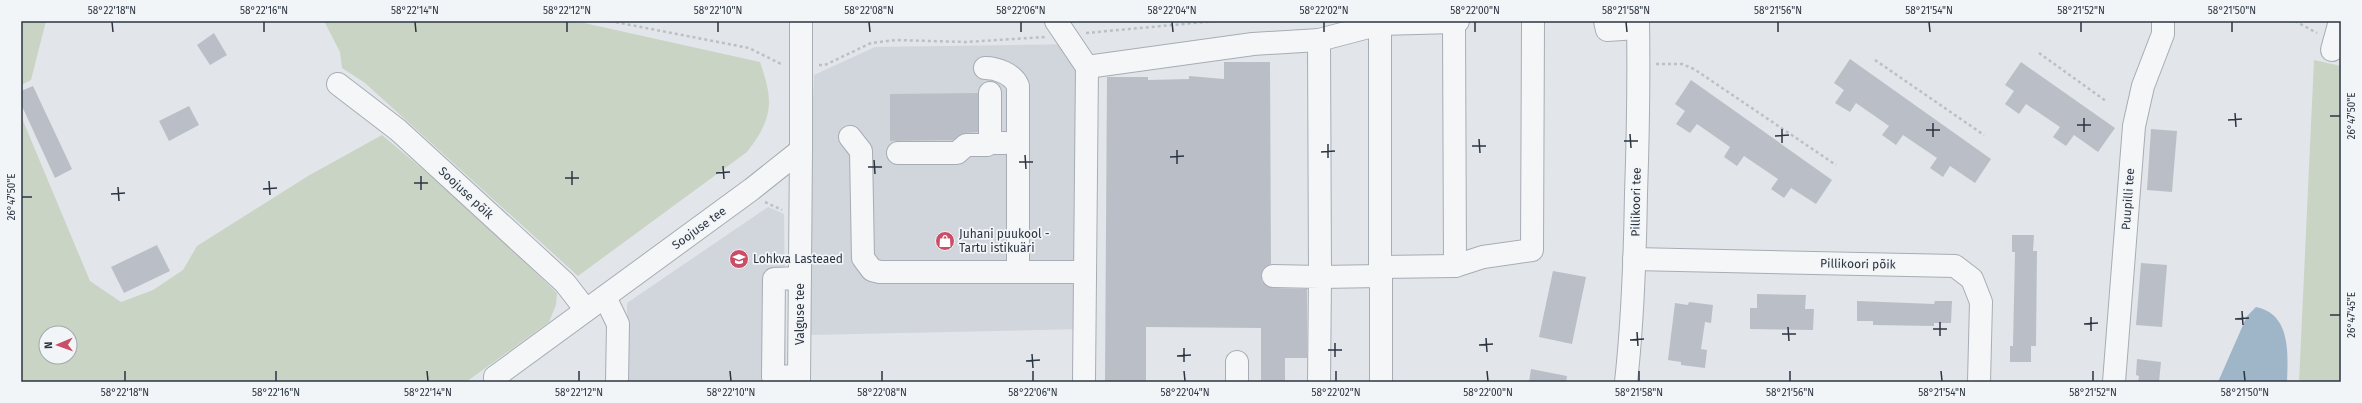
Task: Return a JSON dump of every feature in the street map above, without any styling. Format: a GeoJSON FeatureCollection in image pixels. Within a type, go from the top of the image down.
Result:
{"type":"FeatureCollection","features":[{"type":"Feature","properties":{"kind":"street"},"geometry":{"type":"LineString","coordinates":[[801,21],[803,66],[801,150]]}},
{"type":"Feature","properties":{"kind":"street"},"geometry":{"type":"LineString","coordinates":[[1273,276],[1320,277],[1455,266],[1483,257],[1532,250],[1533,21]]}},
{"type":"Feature","properties":{"kind":"street"},"geometry":{"type":"LineString","coordinates":[[1605,21],[1607,30],[1638,25]]}},
{"type":"Feature","properties":{"kind":"street","name":"Puupilli tee"},"geometry":{"type":"LineString","coordinates":[[2114,382],[2134,126],[2143,86],[2163,34],[2163,21]]}},
{"type":"Feature","properties":{"kind":"street"},"geometry":{"type":"LineString","coordinates":[[2332,50],[2340,21]]}},
{"type":"Feature","properties":{"kind":"street"},"geometry":{"type":"LineString","coordinates":[[1087,67],[1253,44],[1319,40],[1380,24],[1456,22],[1455,266]]}},
{"type":"Feature","properties":{"kind":"street"},"geometry":{"type":"LineString","coordinates":[[1380,24],[1380,382]]}},
{"type":"Feature","properties":{"kind":"street","name":"Pillikoori tee"},"geometry":{"type":"LineString","coordinates":[[1626,382],[1632,328],[1639,66],[1638,25]]}},
{"type":"Feature","properties":{"kind":"street"},"geometry":{"type":"LineString","coordinates":[[1061,28],[1087,67],[1084,382]]}},
{"type":"Feature","properties":{"kind":"street"},"geometry":{"type":"LineString","coordinates":[[1319,40],[1319,382]]}},
{"type":"Feature","properties":{"kind":"street"},"geometry":{"type":"LineString","coordinates":[[985,68],[1001,72],[1016,80],[1018,92],[1018,272]]}},
{"type":"Feature","properties":{"kind":"street","name":"Soojuse põik"},"geometry":{"type":"LineString","coordinates":[[338,84],[398,130],[565,283],[586,310]]}},
{"type":"Feature","properties":{"kind":"street"},"geometry":{"type":"LineString","coordinates":[[990,93],[990,143]]}},
{"type":"Feature","properties":{"kind":"street"},"geometry":{"type":"LineString","coordinates":[[850,137],[861,151],[863,258],[872,270],[880,272],[1085,272]]}},
{"type":"Feature","properties":{"kind":"street"},"geometry":{"type":"LineString","coordinates":[[898,153],[957,153],[966,145],[987,145],[990,143],[1018,144]]}},
{"type":"Feature","properties":{"kind":"street","name":"Valguse tee"},"geometry":{"type":"LineString","coordinates":[[799,379],[801,150]]}},
{"type":"Feature","properties":{"kind":"street","name":"Soojuse tee"},"geometry":{"type":"LineString","coordinates":[[493,380],[752,189],[801,150]]}},
{"type":"Feature","properties":{"kind":"street","name":"Pillikoori põik"},"geometry":{"type":"LineString","coordinates":[[1634,259],[1955,266],[1972,279],[1981,302],[1979,382]]}},
{"type":"Feature","properties":{"kind":"street"},"geometry":{"type":"LineString","coordinates":[[605,297],[618,324],[617,382]]}},
{"type":"Feature","properties":{"kind":"path"},"geometry":{"type":"LineString","coordinates":[[610,21],[748,48],[769,60],[784,65],[803,66],[825,65],[871,43],[896,40],[966,42],[1061,28],[1216,21]]}},
{"type":"Feature","properties":{"kind":"path"},"geometry":{"type":"LineString","coordinates":[[2039,53],[2106,102]]}},
{"type":"Feature","properties":{"kind":"path"},"geometry":{"type":"LineString","coordinates":[[1875,60],[1984,135]]}},
{"type":"Feature","properties":{"kind":"path"},"geometry":{"type":"LineString","coordinates":[[1639,66],[1672,63],[1682,64],[1694,69],[1836,165]]}},
{"type":"Feature","properties":{"kind":"shaded area","name":"Juhani puukool - Tartu istikuäri"},"geometry":{"type":"Polygon","coordinates":[[[1082,44],[1080,329],[810,335],[810,174],[814,75],[875,47],[1082,44]]]}},
{"type":"Feature","properties":{"kind":"shaded area","name":"Lohkva Lasteaed"},"geometry":{"type":"Polygon","coordinates":[[[768,207],[784,214],[786,382],[627,382],[627,303],[768,207]]]}},
{"type":"Feature","properties":{"kind":"green space"},"geometry":{"type":"Polygon","coordinates":[[[21,21],[46,21],[31,80],[21,85],[21,21]]]}},
{"type":"Feature","properties":{"kind":"green space"},"geometry":{"type":"Polygon","coordinates":[[[324,21],[575,21],[760,62],[768,88],[769,99],[766,119],[756,140],[747,152],[578,276],[365,83],[342,68],[340,52],[324,21]]]}},
{"type":"Feature","properties":{"kind":"green space"},"geometry":{"type":"Polygon","coordinates":[[[2314,60],[2341,66],[2341,382],[2299,382],[2314,60]]]}},
{"type":"Feature","properties":{"kind":"green space"},"geometry":{"type":"Polygon","coordinates":[[[21,116],[90,281],[121,302],[153,290],[183,270],[197,246],[308,176],[382,135],[462,202],[557,293],[556,305],[549,322],[466,382],[21,382],[21,116]]]}},
{"type":"Feature","properties":{"kind":"water"},"geometry":{"type":"Polygon","coordinates":[[[2256,307],[2267,311],[2276,318],[2281,326],[2287,347],[2287,382],[2218,382],[2247,316],[2256,307]]]}},
{"type":"Feature","properties":{"kind":"building"},"geometry":{"type":"Polygon","coordinates":[[[214,33],[227,55],[210,65],[197,45],[214,33]]]}},
{"type":"Feature","properties":{"kind":"building"},"geometry":{"type":"Polygon","coordinates":[[[1850,59],[1991,159],[1975,183],[1950,166],[1943,177],[1930,168],[1937,158],[1903,135],[1896,145],[1882,135],[1889,126],[1856,103],[1850,112],[1835,103],[1844,90],[1834,83],[1850,59]]]}},
{"type":"Feature","properties":{"kind":"building"},"geometry":{"type":"Polygon","coordinates":[[[1224,62],[1270,62],[1271,264],[1263,269],[1261,276],[1262,282],[1272,288],[1307,289],[1307,358],[1285,358],[1285,382],[1261,382],[1261,328],[1146,327],[1146,382],[1105,382],[1107,77],[1148,77],[1148,80],[1189,79],[1189,76],[1224,79],[1224,62]]]}},
{"type":"Feature","properties":{"kind":"building"},"geometry":{"type":"Polygon","coordinates":[[[2021,62],[2115,128],[2098,152],[2074,135],[2066,146],[2053,137],[2060,127],[2026,104],[2019,114],[2005,104],[2014,91],[2005,85],[2021,62]]]}},
{"type":"Feature","properties":{"kind":"building"},"geometry":{"type":"Polygon","coordinates":[[[1691,80],[1832,180],[1816,204],[1791,188],[1784,198],[1771,189],[1778,179],[1744,156],[1737,166],[1724,157],[1730,147],[1697,124],[1690,133],[1676,124],[1685,111],[1675,104],[1691,80]]]}},
{"type":"Feature","properties":{"kind":"building"},"geometry":{"type":"Polygon","coordinates":[[[33,86],[72,169],[55,178],[21,104],[21,91],[33,86]]]}},
{"type":"Feature","properties":{"kind":"building"},"geometry":{"type":"Polygon","coordinates":[[[978,93],[978,132],[965,133],[953,140],[890,141],[890,94],[978,93]]]}},
{"type":"Feature","properties":{"kind":"building"},"geometry":{"type":"Polygon","coordinates":[[[189,106],[199,125],[169,141],[159,121],[189,106]]]}},
{"type":"Feature","properties":{"kind":"building"},"geometry":{"type":"Polygon","coordinates":[[[2151,129],[2177,131],[2172,192],[2147,190],[2151,129]]]}},
{"type":"Feature","properties":{"kind":"building"},"geometry":{"type":"Polygon","coordinates":[[[2012,235],[2034,235],[2033,251],[2037,251],[2036,346],[2031,346],[2031,362],[2010,362],[2010,346],[2013,346],[2015,252],[2012,252],[2012,235]]]}},
{"type":"Feature","properties":{"kind":"building"},"geometry":{"type":"Polygon","coordinates":[[[157,245],[170,271],[124,293],[111,267],[157,245]]]}},
{"type":"Feature","properties":{"kind":"building"},"geometry":{"type":"Polygon","coordinates":[[[2141,263],[2167,265],[2162,327],[2136,325],[2141,263]]]}},
{"type":"Feature","properties":{"kind":"building"},"geometry":{"type":"Polygon","coordinates":[[[1553,271],[1586,277],[1572,344],[1539,337],[1553,271]]]}},
{"type":"Feature","properties":{"kind":"building"},"geometry":{"type":"Polygon","coordinates":[[[1757,294],[1806,295],[1805,309],[1814,309],[1813,330],[1750,329],[1750,308],[1757,308],[1757,294]]]}},
{"type":"Feature","properties":{"kind":"building"},"geometry":{"type":"Polygon","coordinates":[[[1857,301],[1934,304],[1935,301],[1952,301],[1951,323],[1934,323],[1934,326],[1873,325],[1873,321],[1857,321],[1857,301]]]}},
{"type":"Feature","properties":{"kind":"building"},"geometry":{"type":"Polygon","coordinates":[[[1689,302],[1713,305],[1711,323],[1705,322],[1701,349],[1707,350],[1705,368],[1681,365],[1681,362],[1668,360],[1675,303],[1688,305],[1689,302]]]}},
{"type":"Feature","properties":{"kind":"building"},"geometry":{"type":"Polygon","coordinates":[[[2137,359],[2161,362],[2159,382],[2138,382],[2139,376],[2136,375],[2137,359]]]}},
{"type":"Feature","properties":{"kind":"building"},"geometry":{"type":"Polygon","coordinates":[[[1531,369],[1567,376],[1566,382],[1529,382],[1531,369]]]}},
{"type":"Feature","properties":{"kind":"place","name":"Juhani puukool - Tartu istikuäri"},"geometry":{"type":"Point","coordinates":[945,241]}},
{"type":"Feature","properties":{"kind":"place","name":"Lohkva Lasteaed"},"geometry":{"type":"Point","coordinates":[739,259]}}]}
